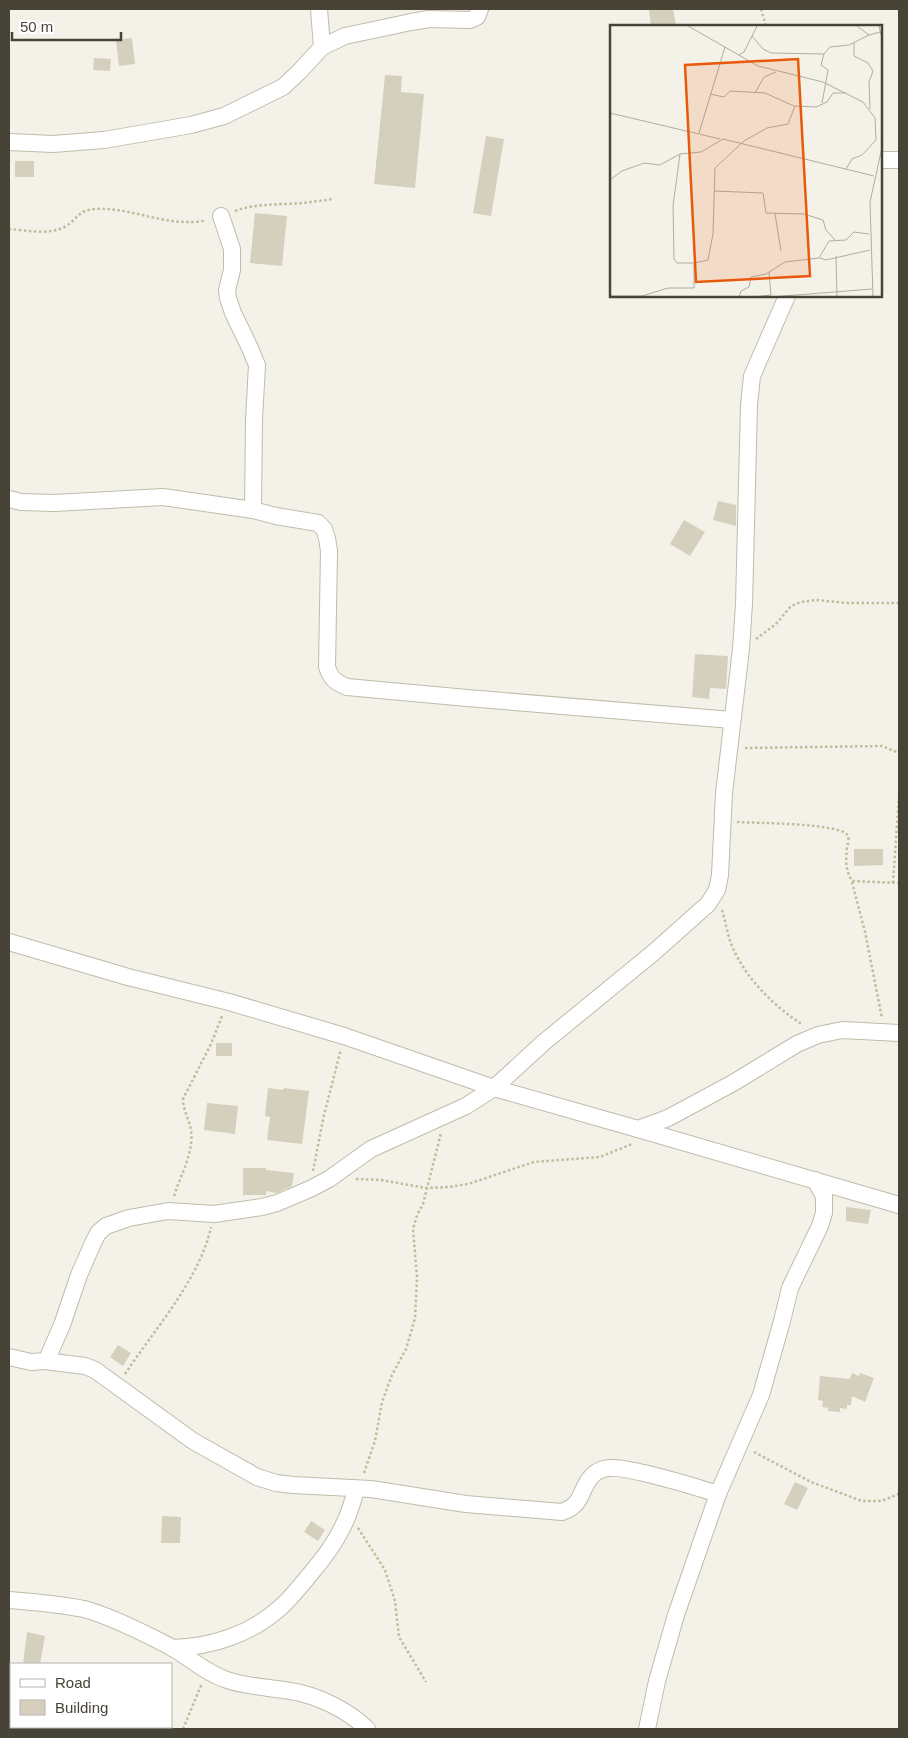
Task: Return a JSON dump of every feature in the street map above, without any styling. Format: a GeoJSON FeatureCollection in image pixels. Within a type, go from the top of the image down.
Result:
{"type":"FeatureCollection","features":[{"type":"Feature","properties":{"kind":"street"},"geometry":{"type":"LineString","coordinates":[[319,9],[322,47]]}},
{"type":"Feature","properties":{"kind":"street"},"geometry":{"type":"LineString","coordinates":[[9,142],[53,144],[104,140],[191,125],[224,116],[283,87],[322,47],[345,36],[429,19],[470,20],[476,17],[480,9]]}},
{"type":"Feature","properties":{"kind":"street"},"geometry":{"type":"LineString","coordinates":[[883,160],[899,160]]}},
{"type":"Feature","properties":{"kind":"street"},"geometry":{"type":"LineString","coordinates":[[221,216],[232,249],[232,270],[228,298],[257,365],[253,510]]}},
{"type":"Feature","properties":{"kind":"street"},"geometry":{"type":"LineString","coordinates":[[45,1361],[62,1325],[79,1275],[98,1233],[106,1226],[116,1221],[168,1211],[214,1214],[277,1203],[329,1179],[371,1149],[466,1106],[494,1088],[543,1043],[708,904],[717,890],[720,875],[722,821],[741,649],[744,604],[749,405],[752,376],[787,298]]}},
{"type":"Feature","properties":{"kind":"street"},"geometry":{"type":"LineString","coordinates":[[9,499],[21,502],[47,503],[163,497],[253,510],[318,523],[324,529],[329,551],[327,666],[330,676],[335,682],[347,687],[732,720]]}},
{"type":"Feature","properties":{"kind":"street"},"geometry":{"type":"LineString","coordinates":[[9,942],[128,978],[229,1002],[344,1036],[494,1088],[899,1205]]}},
{"type":"Feature","properties":{"kind":"street"},"geometry":{"type":"LineString","coordinates":[[638,1129],[654,1125],[668,1118],[733,1083],[797,1044],[818,1035],[842,1030],[892,1032]]}},
{"type":"Feature","properties":{"kind":"street"},"geometry":{"type":"LineString","coordinates":[[647,1729],[657,1681],[676,1615],[718,1494],[763,1387],[790,1288],[820,1226],[824,1213],[824,1196],[815,1180]]}},
{"type":"Feature","properties":{"kind":"street"},"geometry":{"type":"LineString","coordinates":[[9,1357],[31,1362],[45,1361],[85,1366],[95,1370],[193,1441],[257,1477],[276,1483],[357,1488],[466,1504],[562,1512],[576,1504],[591,1476],[598,1471],[608,1468],[626,1469],[672,1479],[718,1494]]}},
{"type":"Feature","properties":{"kind":"street"},"geometry":{"type":"LineString","coordinates":[[172,1648],[201,1646],[219,1641],[251,1628],[277,1610],[304,1582],[331,1548],[343,1529],[357,1488]]}},
{"type":"Feature","properties":{"kind":"street"},"geometry":{"type":"LineString","coordinates":[[9,1600],[52,1604],[86,1610],[108,1618],[172,1648],[208,1671],[227,1680],[311,1696],[346,1712],[368,1729]]}},
{"type":"Feature","properties":{"kind":"path"},"geometry":{"type":"LineString","coordinates":[[761,9],[766,25]]}},
{"type":"Feature","properties":{"kind":"path"},"geometry":{"type":"LineString","coordinates":[[9,229],[48,232],[67,226],[77,215],[94,209],[126,211],[156,219],[180,222],[203,222],[243,208],[267,204],[303,203],[334,199]]}},
{"type":"Feature","properties":{"kind":"path"},"geometry":{"type":"LineString","coordinates":[[741,649],[776,624],[791,606],[801,602],[816,600],[846,603],[899,603]]}},
{"type":"Feature","properties":{"kind":"path"},"geometry":{"type":"LineString","coordinates":[[729,748],[882,746],[899,753]]}},
{"type":"Feature","properties":{"kind":"path"},"geometry":{"type":"LineString","coordinates":[[893,883],[899,796]]}},
{"type":"Feature","properties":{"kind":"path"},"geometry":{"type":"LineString","coordinates":[[722,821],[818,826],[841,829],[845,832],[849,838],[845,864],[847,873],[852,881],[892,1032]]}},
{"type":"Feature","properties":{"kind":"path"},"geometry":{"type":"LineString","coordinates":[[852,881],[899,883]]}},
{"type":"Feature","properties":{"kind":"path"},"geometry":{"type":"LineString","coordinates":[[717,890],[730,940],[739,960],[751,979],[775,1004],[793,1019],[818,1035]]}},
{"type":"Feature","properties":{"kind":"path"},"geometry":{"type":"LineString","coordinates":[[168,1211],[185,1171],[191,1140],[191,1130],[183,1105],[185,1092],[211,1044],[229,1002]]}},
{"type":"Feature","properties":{"kind":"path"},"geometry":{"type":"LineString","coordinates":[[310,1189],[324,1115],[344,1036]]}},
{"type":"Feature","properties":{"kind":"path"},"geometry":{"type":"LineString","coordinates":[[357,1488],[375,1441],[382,1402],[392,1374],[406,1349],[415,1318],[417,1278],[412,1229],[423,1204],[441,1134],[445,1128]]}},
{"type":"Feature","properties":{"kind":"path"},"geometry":{"type":"LineString","coordinates":[[329,1179],[381,1180],[426,1188],[468,1184],[534,1162],[600,1157],[655,1134]]}},
{"type":"Feature","properties":{"kind":"path"},"geometry":{"type":"LineString","coordinates":[[117,1386],[192,1276],[205,1249],[214,1214]]}},
{"type":"Feature","properties":{"kind":"path"},"geometry":{"type":"LineString","coordinates":[[739,1443],[811,1482],[862,1501],[881,1501],[899,1494]]}},
{"type":"Feature","properties":{"kind":"path"},"geometry":{"type":"LineString","coordinates":[[349,1512],[386,1570],[395,1601],[399,1637],[426,1682]]}},
{"type":"Feature","properties":{"kind":"path"},"geometry":{"type":"LineString","coordinates":[[183,1729],[208,1671]]}},
{"type":"Feature","properties":{"kind":"building"},"geometry":{"type":"Polygon","coordinates":[[[673,9],[676,25],[651,25],[649,10],[673,9]]]}},
{"type":"Feature","properties":{"kind":"building"},"geometry":{"type":"Polygon","coordinates":[[[132,38],[135,64],[119,66],[116,40],[132,38]]]}},
{"type":"Feature","properties":{"kind":"building"},"geometry":{"type":"Polygon","coordinates":[[[94,58],[111,59],[110,71],[93,70],[94,58]]]}},
{"type":"Feature","properties":{"kind":"building"},"geometry":{"type":"Polygon","coordinates":[[[385,75],[402,76],[401,92],[424,94],[415,188],[374,184],[385,75]]]}},
{"type":"Feature","properties":{"kind":"building"},"geometry":{"type":"Polygon","coordinates":[[[486,136],[504,139],[491,216],[473,213],[486,136]]]}},
{"type":"Feature","properties":{"kind":"building"},"geometry":{"type":"Polygon","coordinates":[[[15,161],[34,161],[34,177],[15,177],[15,161]]]}},
{"type":"Feature","properties":{"kind":"building"},"geometry":{"type":"Polygon","coordinates":[[[255,213],[287,216],[282,266],[250,263],[255,213]]]}},
{"type":"Feature","properties":{"kind":"building"},"geometry":{"type":"Polygon","coordinates":[[[718,501],[736,505],[736,526],[713,520],[718,501]]]}},
{"type":"Feature","properties":{"kind":"building"},"geometry":{"type":"Polygon","coordinates":[[[684,520],[705,532],[690,556],[670,544],[684,520]]]}},
{"type":"Feature","properties":{"kind":"building"},"geometry":{"type":"Polygon","coordinates":[[[695,654],[728,656],[726,689],[710,688],[709,699],[692,697],[695,654]]]}},
{"type":"Feature","properties":{"kind":"building"},"geometry":{"type":"Polygon","coordinates":[[[854,849],[883,849],[883,865],[854,866],[854,849]]]}},
{"type":"Feature","properties":{"kind":"building"},"geometry":{"type":"Polygon","coordinates":[[[216,1043],[232,1043],[232,1056],[216,1056],[216,1043]]]}},
{"type":"Feature","properties":{"kind":"building"},"geometry":{"type":"Polygon","coordinates":[[[268,1088],[309,1091],[302,1144],[267,1140],[270,1117],[265,1116],[268,1088]]]}},
{"type":"Feature","properties":{"kind":"building"},"geometry":{"type":"Polygon","coordinates":[[[207,1103],[238,1106],[235,1134],[204,1130],[207,1103]]]}},
{"type":"Feature","properties":{"kind":"building"},"geometry":{"type":"Polygon","coordinates":[[[243,1168],[266,1168],[266,1170],[294,1173],[292,1186],[276,1193],[266,1191],[266,1195],[243,1195],[243,1168]]]}},
{"type":"Feature","properties":{"kind":"building"},"geometry":{"type":"Polygon","coordinates":[[[846,1207],[871,1210],[868,1224],[846,1221],[846,1207]]]}},
{"type":"Feature","properties":{"kind":"building"},"geometry":{"type":"Polygon","coordinates":[[[118,1345],[131,1353],[123,1366],[110,1357],[118,1345]]]}},
{"type":"Feature","properties":{"kind":"building"},"geometry":{"type":"Polygon","coordinates":[[[852,1373],[859,1376],[860,1373],[874,1378],[865,1402],[852,1396],[851,1405],[847,1405],[847,1409],[840,1408],[840,1412],[828,1411],[828,1408],[822,1407],[823,1401],[818,1400],[820,1376],[850,1379],[852,1373]]]}},
{"type":"Feature","properties":{"kind":"building"},"geometry":{"type":"Polygon","coordinates":[[[795,1482],[808,1488],[797,1510],[784,1504],[795,1482]]]}},
{"type":"Feature","properties":{"kind":"building"},"geometry":{"type":"Polygon","coordinates":[[[162,1516],[181,1517],[180,1543],[161,1543],[162,1516]]]}},
{"type":"Feature","properties":{"kind":"building"},"geometry":{"type":"Polygon","coordinates":[[[311,1521],[325,1530],[318,1541],[304,1532],[311,1521]]]}},
{"type":"Feature","properties":{"kind":"building"},"geometry":{"type":"Polygon","coordinates":[[[27,1632],[45,1636],[40,1663],[23,1663],[27,1632]]]}}]}
